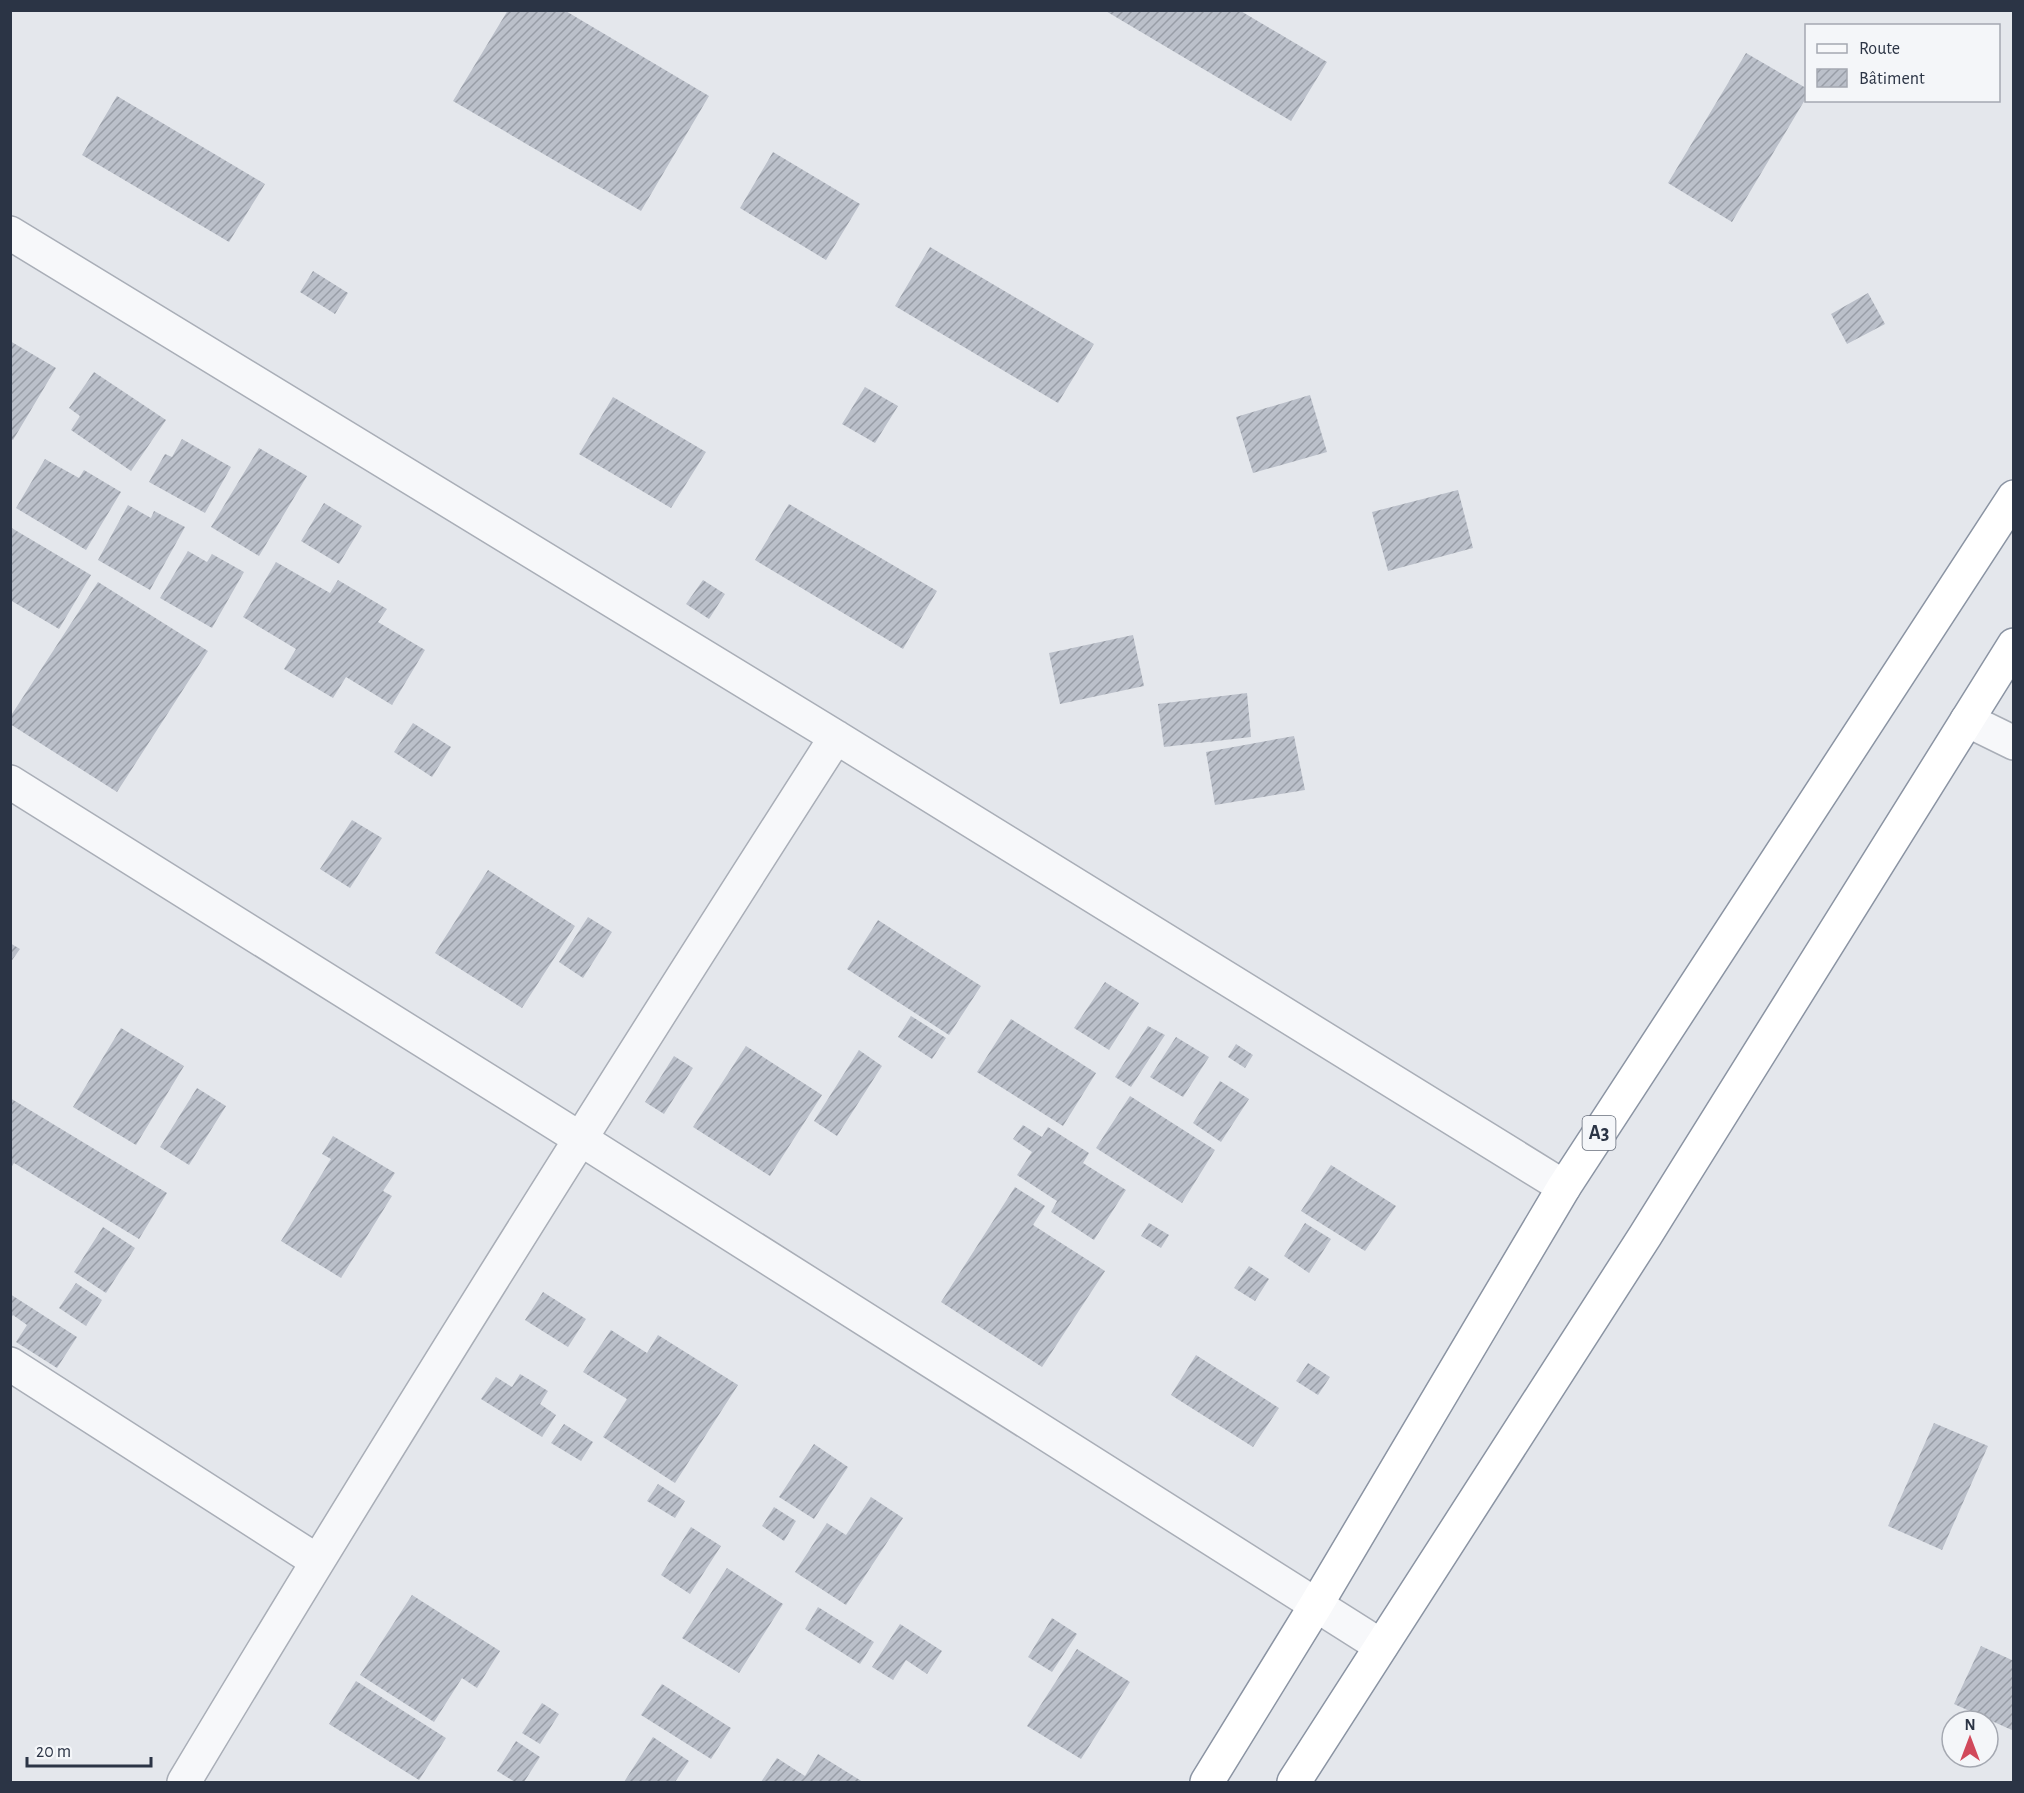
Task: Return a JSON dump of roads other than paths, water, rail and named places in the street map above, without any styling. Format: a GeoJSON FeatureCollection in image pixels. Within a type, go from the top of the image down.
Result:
{"type":"FeatureCollection","features":[{"type":"Feature","properties":{"kind":"highway","name":"A3"},"geometry":{"type":"LineString","coordinates":[[1207,1782],[1316,1605],[1564,1187],[2013,497]]}},
{"type":"Feature","properties":{"kind":"highway"},"geometry":{"type":"LineString","coordinates":[[1294,1782],[1645,1236],[2013,645]]}},
{"type":"Feature","properties":{"kind":"street"},"geometry":{"type":"LineString","coordinates":[[10,233],[836,737],[1564,1187]]}},
{"type":"Feature","properties":{"kind":"street"},"geometry":{"type":"LineString","coordinates":[[1967,720],[2013,743]]}},
{"type":"Feature","properties":{"kind":"street"},"geometry":{"type":"LineString","coordinates":[[184,1782],[317,1561],[579,1138],[836,737]]}},
{"type":"Feature","properties":{"kind":"street"},"geometry":{"type":"LineString","coordinates":[[10,782],[579,1138],[1380,1646]]}},
{"type":"Feature","properties":{"kind":"street"},"geometry":{"type":"LineString","coordinates":[[10,1364],[317,1561]]}}]}
